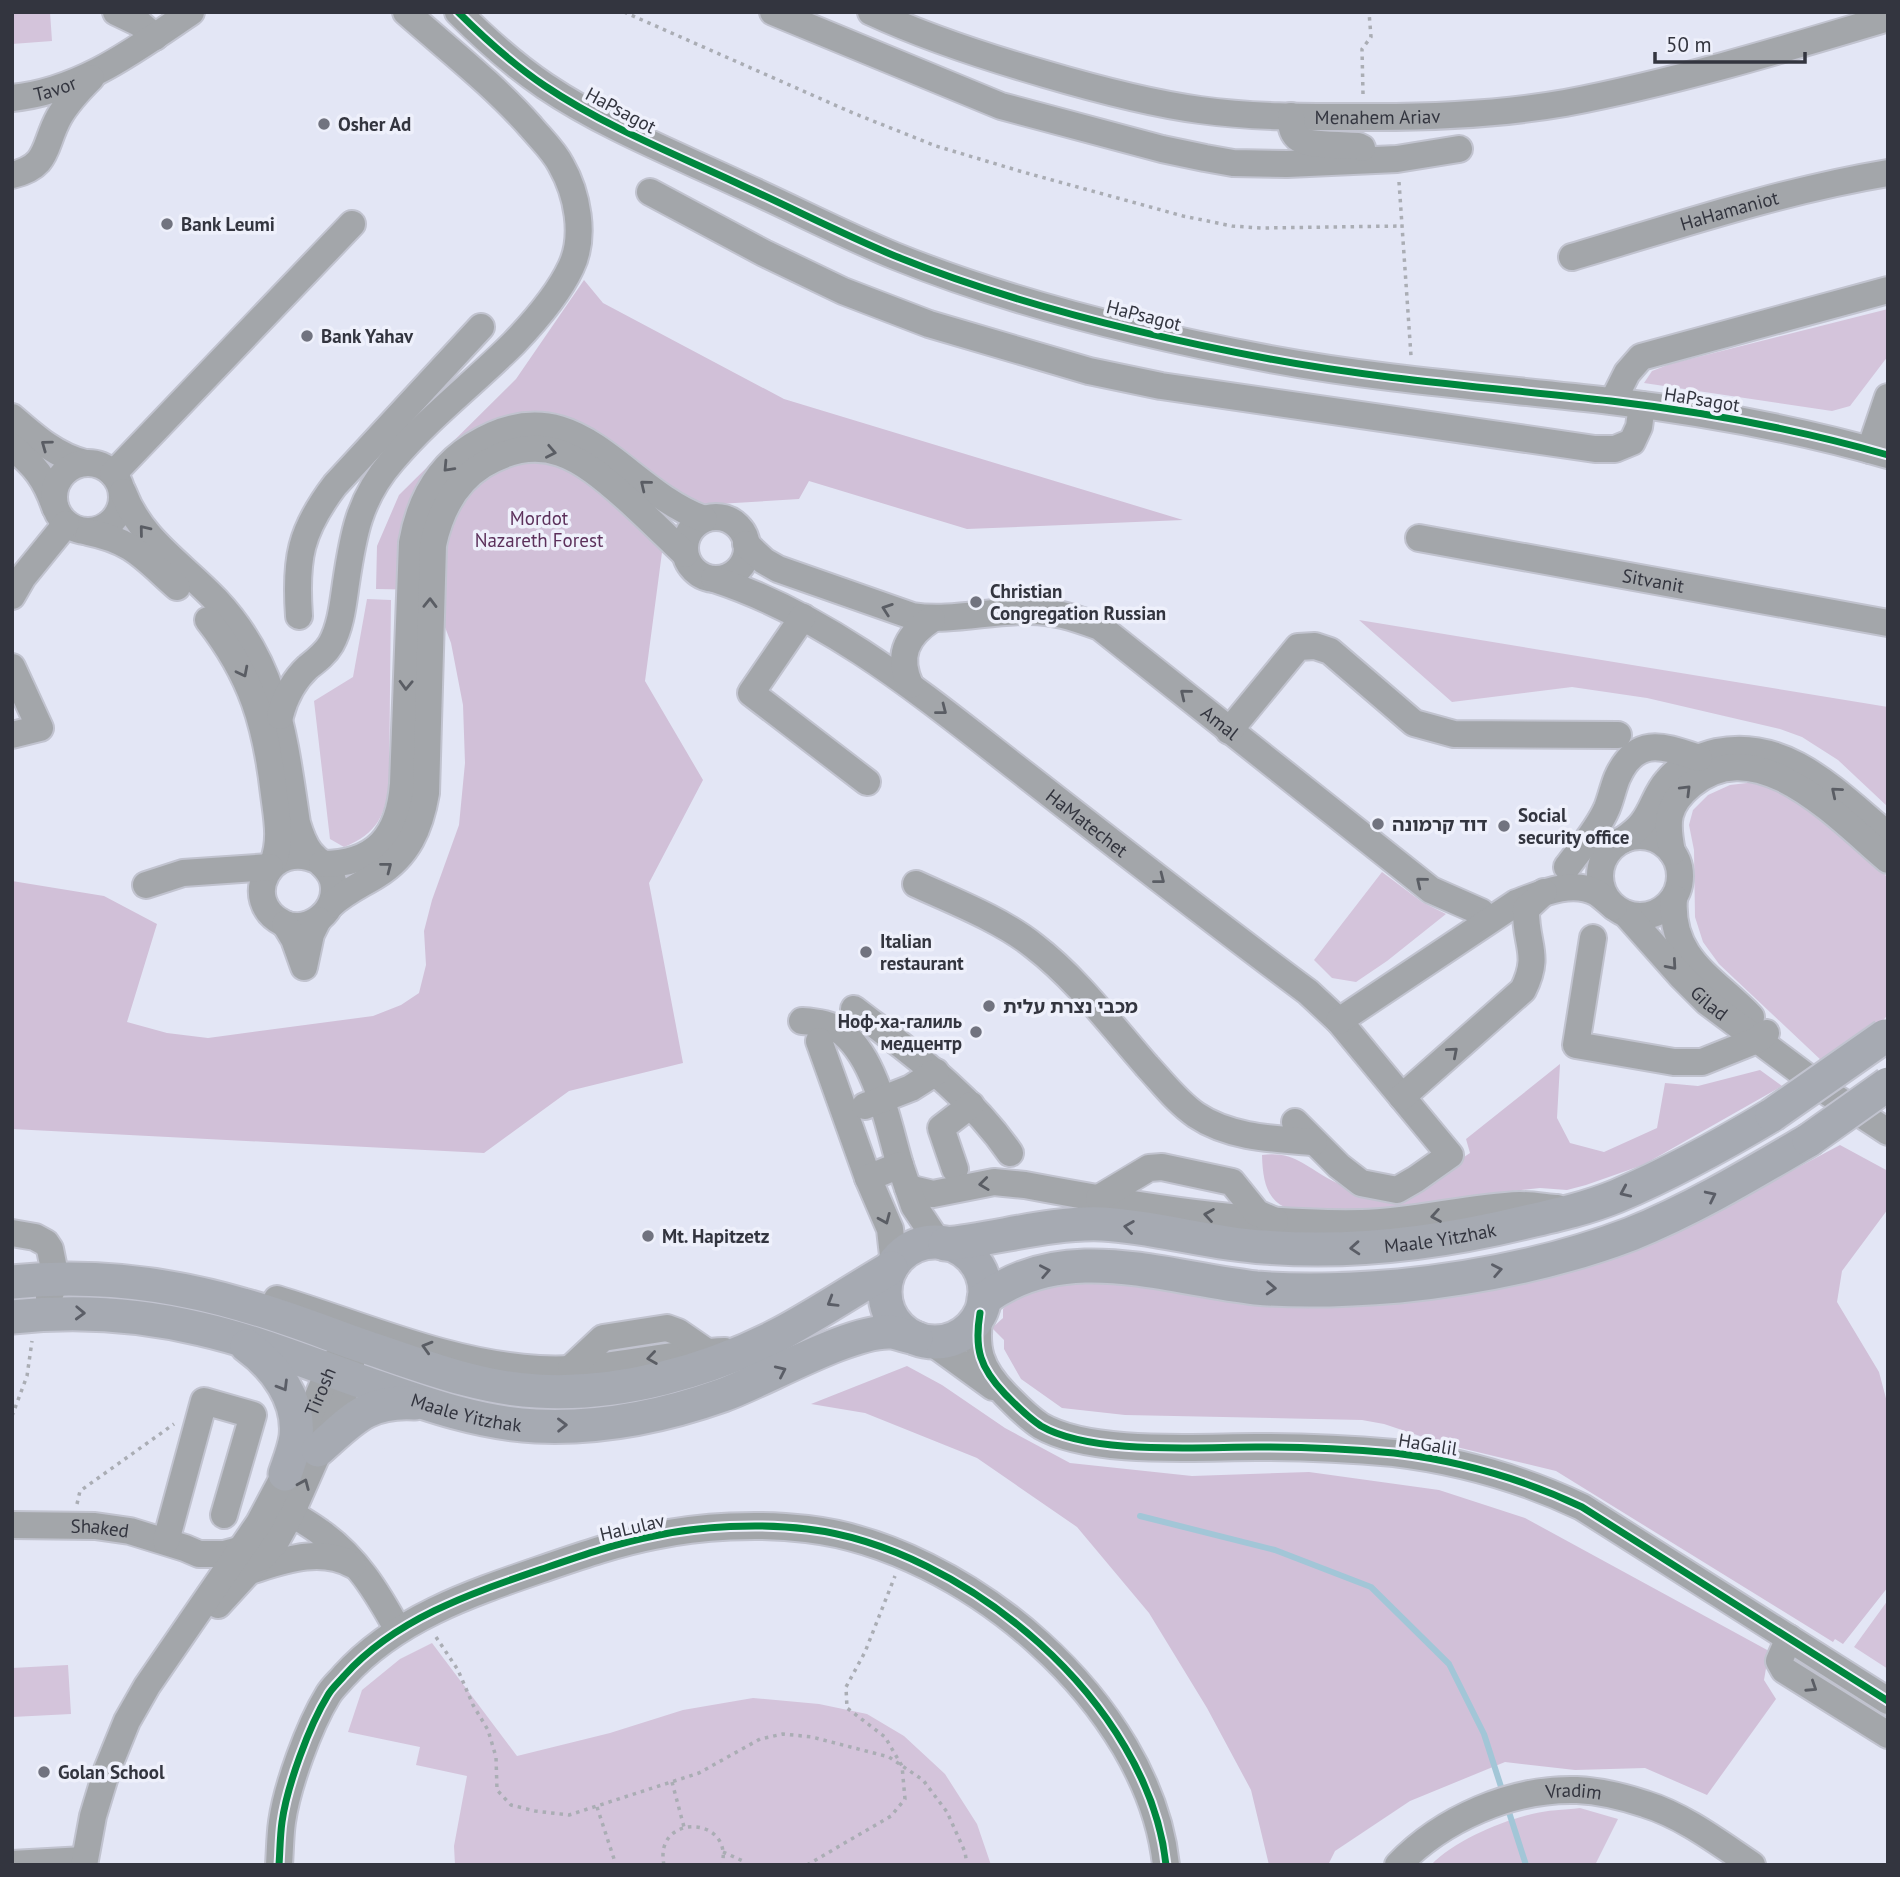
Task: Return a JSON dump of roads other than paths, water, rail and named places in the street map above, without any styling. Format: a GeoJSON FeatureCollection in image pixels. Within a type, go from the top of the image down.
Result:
{"type":"FeatureCollection","features":[{"type":"Feature","properties":{"kind":"main road","name":"Maale Yitzhak"},"geometry":{"type":"LineString","coordinates":[[942,1243],[1079,1224],[1102,1224],[1262,1247],[1342,1249],[1453,1237],[1576,1210],[1617,1195],[1700,1157],[1772,1115],[1886,1035]]}},
{"type":"Feature","properties":{"kind":"main road"},"geometry":{"type":"LineString","coordinates":[[982,1306],[982,1276],[974,1262],[962,1250],[942,1243],[912,1248],[892,1266],[885,1287],[891,1317],[902,1330],[921,1340],[941,1342],[959,1336],[971,1327],[982,1306],[1014,1279],[1036,1272],[1082,1265],[1125,1267],[1212,1283],[1301,1290],[1400,1286],[1498,1270],[1588,1249],[1633,1233],[1719,1193],[1809,1140],[1888,1084]]}},
{"type":"Feature","properties":{"kind":"main road","name":"Maale Yitzhak"},"geometry":{"type":"LineString","coordinates":[[12,1282],[56,1279],[117,1281],[210,1296],[246,1305],[451,1375],[507,1388],[538,1391],[606,1388],[640,1383],[710,1364],[782,1333],[892,1266]]}},
{"type":"Feature","properties":{"kind":"main road","name":"Maale Yitzhak"},"geometry":{"type":"LineString","coordinates":[[20,1316],[73,1313],[160,1321],[236,1338],[428,1404],[502,1422],[536,1426],[610,1423],[721,1396],[866,1336],[890,1332],[921,1340]]}},
{"type":"Feature","properties":{"kind":"main road"},"geometry":{"type":"LineString","coordinates":[[236,1338],[270,1367],[286,1388],[293,1405],[296,1439],[283,1496]]}},
{"type":"Feature","properties":{"kind":"main road"},"geometry":{"type":"LineString","coordinates":[[318,1450],[350,1421],[381,1404],[428,1404]]}},
{"type":"Feature","properties":{"kind":"street"},"geometry":{"type":"LineString","coordinates":[[116,12],[139,23],[155,37]]}},
{"type":"Feature","properties":{"kind":"street"},"geometry":{"type":"LineString","coordinates":[[95,74],[191,12]]}},
{"type":"Feature","properties":{"kind":"street"},"geometry":{"type":"LineString","coordinates":[[280,716],[288,692],[295,681],[330,645],[337,629],[352,539],[370,488],[393,460],[516,341],[553,297],[572,265],[577,240],[578,216],[561,163],[512,105],[407,12]]}},
{"type":"Feature","properties":{"kind":"street","name":"HaPsagot"},"geometry":{"type":"LineString","coordinates":[[458,12],[479,34],[528,74],[593,114],[894,255],[979,287],[1165,337],[1272,359],[1412,379],[1642,405],[1769,426],[1879,453]]}},
{"type":"Feature","properties":{"kind":"street"},"geometry":{"type":"LineString","coordinates":[[773,12],[1001,106],[1162,149],[1233,163],[1371,161],[1460,149]]}},
{"type":"Feature","properties":{"kind":"street","name":"Menahem Ariav"},"geometry":{"type":"LineString","coordinates":[[871,12],[950,45],[1080,84],[1200,110],[1291,116],[1364,117],[1480,114],[1563,103],[1756,58],[1888,18]]}},
{"type":"Feature","properties":{"kind":"street","name":"Tavor"},"geometry":{"type":"LineString","coordinates":[[14,97],[66,86],[95,74]]}},
{"type":"Feature","properties":{"kind":"street","name":"Tavor"},"geometry":{"type":"LineString","coordinates":[[17,177],[38,163],[46,152],[59,117],[78,91],[95,74]]}},
{"type":"Feature","properties":{"kind":"street","name":"Tavor"},"geometry":{"type":"LineString","coordinates":[[14,97],[29,102],[40,110],[47,122],[49,139]]}},
{"type":"Feature","properties":{"kind":"street"},"geometry":{"type":"LineString","coordinates":[[1291,116],[1295,136],[1303,142],[1358,146],[1366,151],[1371,161]]}},
{"type":"Feature","properties":{"kind":"street","name":"HaHamaniot"},"geometry":{"type":"LineString","coordinates":[[1572,257],[1747,205],[1839,181],[1888,173]]}},
{"type":"Feature","properties":{"kind":"street"},"geometry":{"type":"LineString","coordinates":[[650,192],[764,253],[843,291],[929,324],[1089,371],[1161,386],[1595,449],[1615,449],[1632,442],[1639,428],[1642,405]]}},
{"type":"Feature","properties":{"kind":"street"},"geometry":{"type":"LineString","coordinates":[[118,483],[352,225]]}},
{"type":"Feature","properties":{"kind":"street"},"geometry":{"type":"LineString","coordinates":[[1613,401],[1627,373],[1640,357],[1888,290]]}},
{"type":"Feature","properties":{"kind":"street"},"geometry":{"type":"LineString","coordinates":[[299,616],[296,581],[306,529],[313,517],[335,485],[481,327]]}},
{"type":"Feature","properties":{"kind":"street"},"geometry":{"type":"LineString","coordinates":[[1879,453],[1888,397]]}},
{"type":"Feature","properties":{"kind":"street"},"geometry":{"type":"LineString","coordinates":[[12,417],[56,452],[68,459],[97,464],[118,483],[128,507],[146,534],[217,602],[258,661],[280,716],[301,838],[310,853],[321,862],[333,879],[334,891],[311,934],[304,967],[294,939],[285,924]]}},
{"type":"Feature","properties":{"kind":"street"},"geometry":{"type":"LineString","coordinates":[[146,885],[183,873],[272,865],[284,857],[296,854],[308,855],[321,862],[340,864],[367,856],[379,847],[397,818],[403,784],[412,542],[419,509],[427,493],[453,461],[483,439],[522,428],[561,429],[591,442],[662,499],[682,511],[704,519]]}},
{"type":"Feature","properties":{"kind":"street"},"geometry":{"type":"LineString","coordinates":[[12,447],[32,464],[47,483],[71,522],[100,530],[110,524],[118,515],[122,504],[118,483]]}},
{"type":"Feature","properties":{"kind":"street"},"geometry":{"type":"LineString","coordinates":[[210,871],[253,886],[267,909],[285,924],[308,925],[343,894],[380,874],[401,856],[411,842],[423,812],[426,793],[433,545],[442,513],[462,481],[491,460],[522,449],[572,456],[599,473],[685,554],[696,572],[714,579],[724,578],[741,567],[747,544],[741,529],[734,522],[714,516],[704,519],[688,533],[685,554]]}},
{"type":"Feature","properties":{"kind":"street"},"geometry":{"type":"LineString","coordinates":[[85,463],[74,466],[60,478],[55,488],[54,500],[71,522],[119,539],[138,552],[205,615],[238,662],[253,695],[264,729],[279,833],[278,851],[262,885],[262,897]]}},
{"type":"Feature","properties":{"kind":"street"},"geometry":{"type":"LineString","coordinates":[[313,517],[352,539]]}},
{"type":"Feature","properties":{"kind":"street"},"geometry":{"type":"LineString","coordinates":[[12,596],[23,577],[71,522]]}},
{"type":"Feature","properties":{"kind":"street","name":"Sitvanit"},"geometry":{"type":"LineString","coordinates":[[1419,538],[1888,623]]}},
{"type":"Feature","properties":{"kind":"street","name":"Amal"},"geometry":{"type":"LineString","coordinates":[[747,544],[764,561],[778,569],[889,610],[932,620],[1025,610],[1051,611],[1100,626],[1431,890],[1481,912]]}},
{"type":"Feature","properties":{"kind":"street","name":"HaMatechet"},"geometry":{"type":"LineString","coordinates":[[714,579],[761,596],[803,617],[870,657],[1308,992],[1339,1021],[1450,1155],[1397,1190],[1361,1183],[1314,1142]]}},
{"type":"Feature","properties":{"kind":"street"},"geometry":{"type":"LineString","coordinates":[[803,617],[751,693],[867,782]]}},
{"type":"Feature","properties":{"kind":"street"},"geometry":{"type":"LineString","coordinates":[[909,685],[904,672],[904,653],[909,638],[932,620]]}},
{"type":"Feature","properties":{"kind":"street"},"geometry":{"type":"LineString","coordinates":[[1229,731],[1298,647],[1315,646],[1331,651],[1414,723],[1433,730],[1454,734],[1618,735]]}},
{"type":"Feature","properties":{"kind":"street"},"geometry":{"type":"LineString","coordinates":[[258,661],[284,671],[298,671],[309,666]]}},
{"type":"Feature","properties":{"kind":"street"},"geometry":{"type":"LineString","coordinates":[[12,667],[40,728],[12,735]]}},
{"type":"Feature","properties":{"kind":"street"},"geometry":{"type":"LineString","coordinates":[[1567,867],[1606,810],[1618,776],[1628,758],[1641,749],[1665,747],[1699,758]]}},
{"type":"Feature","properties":{"kind":"street"},"geometry":{"type":"LineString","coordinates":[[1664,785],[1685,766],[1705,755],[1734,748],[1777,755],[1820,778],[1888,835]]}},
{"type":"Feature","properties":{"kind":"street"},"geometry":{"type":"LineString","coordinates":[[1620,911],[1605,897],[1600,884],[1600,871],[1614,849],[1642,824],[1669,773],[1668,760],[1663,754],[1641,749]]}},
{"type":"Feature","properties":{"kind":"street"},"geometry":{"type":"LineString","coordinates":[[1672,852],[1667,828],[1668,817],[1681,793],[1712,773],[1735,768],[1754,769],[1789,780],[1888,860]]}},
{"type":"Feature","properties":{"kind":"street"},"geometry":{"type":"LineString","coordinates":[[1339,1021],[1516,903],[1544,892],[1567,887],[1595,892],[1620,911],[1640,917],[1653,915],[1665,908],[1674,898],[1680,875],[1678,863],[1664,844],[1642,836],[1590,864],[1567,867],[1496,897],[1443,950]]}},
{"type":"Feature","properties":{"kind":"street"},"geometry":{"type":"LineString","coordinates":[[916,884],[982,915],[1033,944],[1076,984],[1173,1095],[1196,1115],[1235,1133],[1314,1142]]}},
{"type":"Feature","properties":{"kind":"street"},"geometry":{"type":"LineString","coordinates":[[1402,1097],[1523,990],[1532,973],[1533,953],[1525,926],[1526,909],[1544,892]]}},
{"type":"Feature","properties":{"kind":"street","name":"Gilad"},"geometry":{"type":"LineString","coordinates":[[1674,898],[1675,929],[1683,947],[1700,970],[1762,1037],[1808,1077],[1888,1132]]}},
{"type":"Feature","properties":{"kind":"street","name":"Gilad"},"geometry":{"type":"LineString","coordinates":[[1620,911],[1707,1002],[1762,1037]]}},
{"type":"Feature","properties":{"kind":"street"},"geometry":{"type":"LineString","coordinates":[[1594,938],[1576,1045],[1674,1062],[1702,1062],[1762,1037]]}},
{"type":"Feature","properties":{"kind":"street"},"geometry":{"type":"LineString","coordinates":[[854,1009],[936,1072],[992,1127],[1010,1153]]}},
{"type":"Feature","properties":{"kind":"street"},"geometry":{"type":"LineString","coordinates":[[802,1021],[827,1025],[844,1034],[868,1066],[904,1177],[921,1219],[942,1243]]}},
{"type":"Feature","properties":{"kind":"street"},"geometry":{"type":"LineString","coordinates":[[819,1041],[868,1178],[890,1229],[892,1266]]}},
{"type":"Feature","properties":{"kind":"street"},"geometry":{"type":"LineString","coordinates":[[844,1112],[881,1102],[936,1072]]}},
{"type":"Feature","properties":{"kind":"street"},"geometry":{"type":"LineString","coordinates":[[955,1170],[941,1128],[971,1105]]}},
{"type":"Feature","properties":{"kind":"street"},"geometry":{"type":"LineString","coordinates":[[1295,1122],[1314,1142]]}},
{"type":"Feature","properties":{"kind":"street"},"geometry":{"type":"LineString","coordinates":[[1099,1198],[1149,1168],[1162,1167],[1231,1182],[1257,1213],[1277,1222]]}},
{"type":"Feature","properties":{"kind":"street"},"geometry":{"type":"LineString","coordinates":[[868,1178],[904,1177],[933,1194],[994,1182],[1025,1185],[1241,1220],[1277,1222],[1410,1221],[1468,1210],[1521,1205],[1576,1210]]}},
{"type":"Feature","properties":{"kind":"street"},"geometry":{"type":"LineString","coordinates":[[12,1233],[35,1237],[46,1243],[50,1249],[56,1279],[51,1295],[44,1303],[20,1316]]}},
{"type":"Feature","properties":{"kind":"street"},"geometry":{"type":"LineString","coordinates":[[150,1285],[176,1276],[192,1276],[248,1289],[453,1354],[499,1365],[541,1370],[744,1350]]}},
{"type":"Feature","properties":{"kind":"street","name":"HaGalil"},"geometry":{"type":"LineString","coordinates":[[982,1306],[976,1334],[977,1350],[995,1383],[1010,1399]]}},
{"type":"Feature","properties":{"kind":"street","name":"HaGalil"},"geometry":{"type":"LineString","coordinates":[[921,1340],[938,1347],[1010,1399],[1042,1426],[1095,1443],[1131,1446],[1333,1448],[1384,1452],[1450,1462],[1538,1486],[1582,1507],[1888,1701]]}},
{"type":"Feature","properties":{"kind":"street","name":"Tirosh"},"geometry":{"type":"LineString","coordinates":[[283,1496],[318,1450],[351,1342]]}},
{"type":"Feature","properties":{"kind":"street","name":"Tirosh"},"geometry":{"type":"LineString","coordinates":[[172,1651],[246,1560],[283,1496],[340,1374]]}},
{"type":"Feature","properties":{"kind":"street"},"geometry":{"type":"LineString","coordinates":[[202,1607],[205,1590],[203,1568],[195,1555],[175,1544],[196,1429],[204,1401],[253,1415],[224,1515]]}},
{"type":"Feature","properties":{"kind":"street"},"geometry":{"type":"LineString","coordinates":[[283,1496],[361,1569],[398,1630]]}},
{"type":"Feature","properties":{"kind":"street","name":"Shaked"},"geometry":{"type":"LineString","coordinates":[[12,1525],[95,1526],[130,1531],[210,1556],[246,1560],[312,1556],[344,1560],[361,1569]]}},
{"type":"Feature","properties":{"kind":"street","name":"HaLulav"},"geometry":{"type":"LineString","coordinates":[[279,1865],[282,1821],[292,1780],[329,1694],[360,1659],[398,1630],[479,1590],[605,1548],[656,1535],[753,1527],[808,1529],[856,1539],[903,1556],[947,1576],[1044,1646],[1088,1691],[1119,1734],[1145,1788],[1164,1848],[1166,1865]]}},
{"type":"Feature","properties":{"kind":"street","name":"Tirosh"},"geometry":{"type":"LineString","coordinates":[[84,1862],[93,1816],[107,1770],[127,1721],[147,1686],[202,1607],[246,1560]]}},
{"type":"Feature","properties":{"kind":"street"},"geometry":{"type":"LineString","coordinates":[[1789,1638],[1779,1661],[1784,1670],[1888,1735]]}},
{"type":"Feature","properties":{"kind":"street","name":"Vradim"},"geometry":{"type":"LineString","coordinates":[[1398,1865],[1413,1849],[1444,1827],[1489,1805],[1528,1795],[1576,1790],[1646,1804],[1679,1818],[1752,1865]]}},
{"type":"Feature","properties":{"kind":"street"},"geometry":{"type":"LineString","coordinates":[[12,1864],[84,1862]]}},
{"type":"Feature","properties":{"kind":"waterway"},"geometry":{"type":"LineString","coordinates":[[1140,1516],[1275,1550],[1371,1587],[1449,1664],[1484,1734],[1504,1796]]}},
{"type":"Feature","properties":{"kind":"waterway"},"geometry":{"type":"LineString","coordinates":[[1507,1806],[1526,1865]]}},
{"type":"Feature","properties":{"kind":"place","name":"Osher Ad"},"geometry":{"type":"Point","coordinates":[324,124]}},
{"type":"Feature","properties":{"kind":"place","name":"Bank Leumi"},"geometry":{"type":"Point","coordinates":[167,224]}},
{"type":"Feature","properties":{"kind":"place","name":"Bank Yahav"},"geometry":{"type":"Point","coordinates":[307,336]}},
{"type":"Feature","properties":{"kind":"place","name":"Christian Congregation Russian"},"geometry":{"type":"Point","coordinates":[976,602]}},
{"type":"Feature","properties":{"kind":"place","name":"דוד קרמונה"},"geometry":{"type":"Point","coordinates":[1378,824]}},
{"type":"Feature","properties":{"kind":"place","name":"Social security office"},"geometry":{"type":"Point","coordinates":[1504,826]}},
{"type":"Feature","properties":{"kind":"place","name":"Italian restaurant"},"geometry":{"type":"Point","coordinates":[866,952]}},
{"type":"Feature","properties":{"kind":"place","name":"מכבי נצרת עלית"},"geometry":{"type":"Point","coordinates":[989,1006]}},
{"type":"Feature","properties":{"kind":"place","name":"Ноф-ха-галиль медцентр"},"geometry":{"type":"Point","coordinates":[976,1032]}},
{"type":"Feature","properties":{"kind":"place","name":"Mt. Hapitzetz"},"geometry":{"type":"Point","coordinates":[648,1236]}},
{"type":"Feature","properties":{"kind":"place","name":"Golan School"},"geometry":{"type":"Point","coordinates":[44,1772]}},
{"type":"Feature","properties":{"kind":"park label","name":"Mordot Nazareth Forest"},"geometry":{"type":"Point","coordinates":[539,529]}}]}
